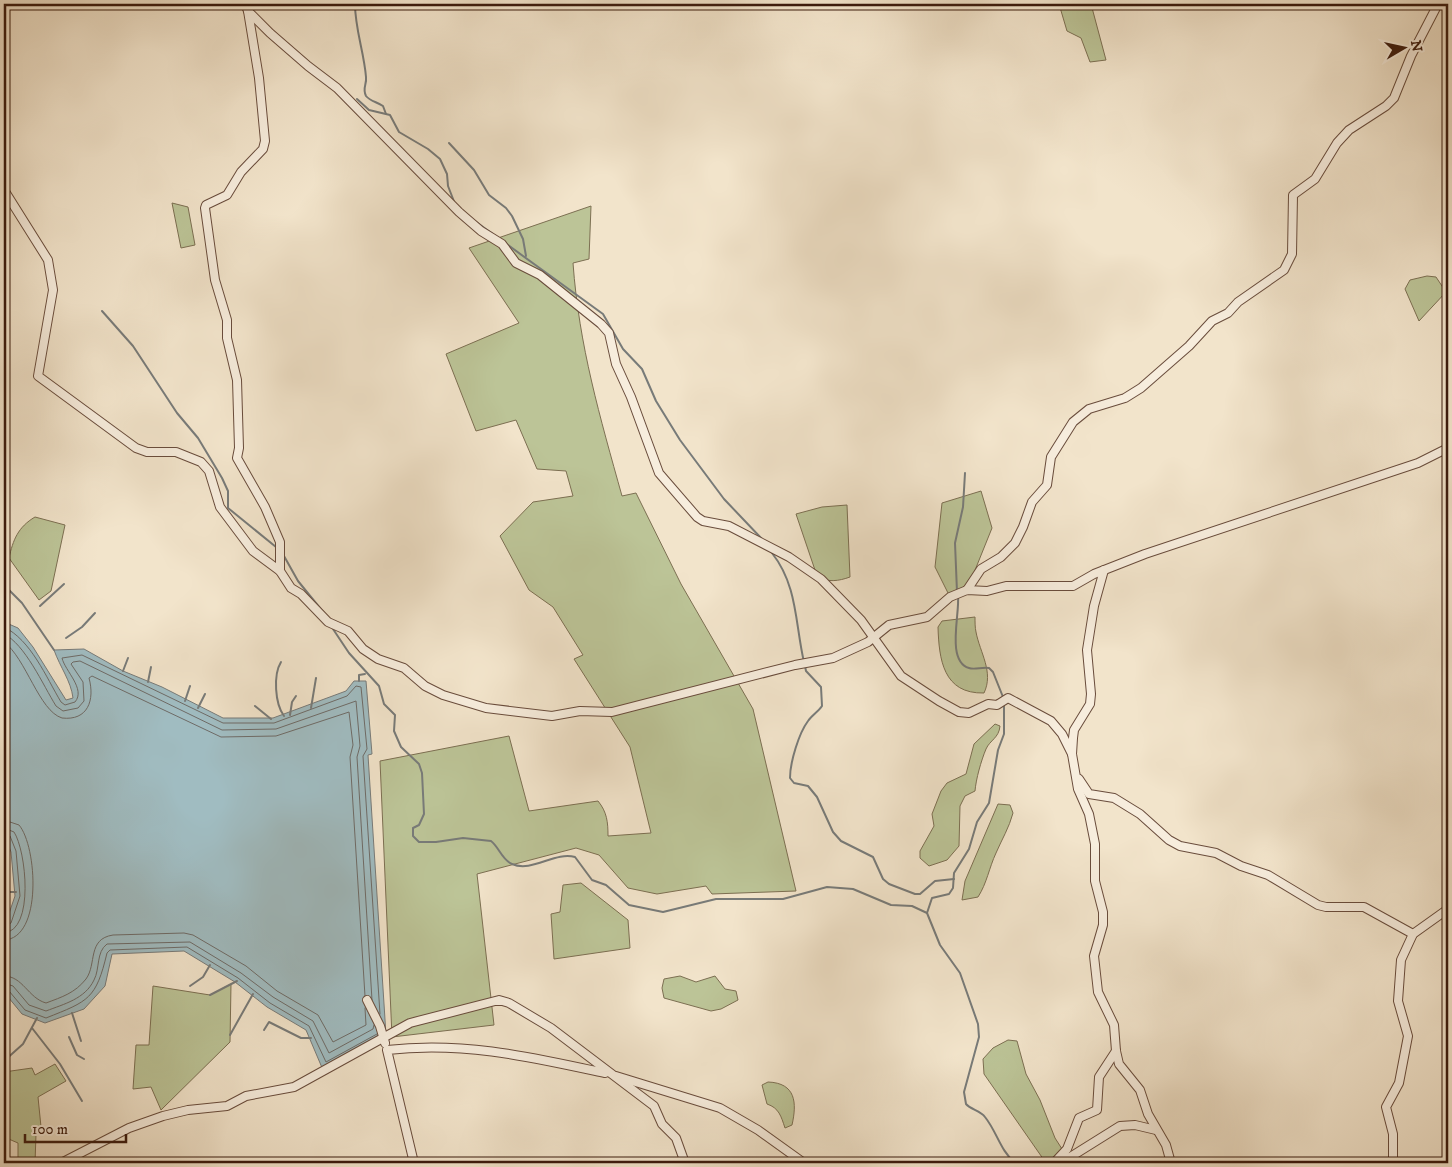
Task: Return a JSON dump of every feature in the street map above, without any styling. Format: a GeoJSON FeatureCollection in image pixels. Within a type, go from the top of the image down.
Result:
{"type":"FeatureCollection","features":[{"type":"Feature","properties":{"kind":"street"},"geometry":{"type":"LineString","coordinates":[[967,590],[981,569],[1001,556],[1014,543],[1023,527],[1032,502],[1046,485],[1051,457],[1073,422],[1089,409],[1125,398],[1141,388],[1189,346],[1212,321],[1228,313],[1238,302],[1284,270],[1292,254],[1293,195],[1315,179],[1337,143],[1349,130],[1386,106],[1394,98],[1411,56],[1438,4]]}},
{"type":"Feature","properties":{"kind":"street"},"geometry":{"type":"LineString","coordinates":[[246,7],[259,78],[265,141],[262,149],[241,172],[226,195],[206,205],[205,208],[215,280],[227,320],[227,338],[237,380],[239,448],[237,458],[265,507],[280,542],[280,571]]}},
{"type":"Feature","properties":{"kind":"street"},"geometry":{"type":"LineString","coordinates":[[246,7],[308,66],[337,88],[480,231],[502,244],[516,263],[540,275],[583,312],[601,324],[609,333],[616,364],[631,396],[659,474],[697,517],[704,521],[729,526],[789,558],[821,579],[861,620],[907,682],[959,712],[970,713],[988,704],[997,705],[1008,698],[1051,721],[1062,734],[1072,754],[1078,789],[1088,814],[1096,844],[1096,881],[1103,912],[1103,925],[1094,956],[1098,992],[1116,1032],[1116,1051],[1119,1064],[1140,1090],[1148,1114],[1166,1145],[1171,1163]]}},
{"type":"Feature","properties":{"kind":"street"},"geometry":{"type":"LineString","coordinates":[[4,191],[48,260],[53,290],[38,376],[136,448],[147,452],[176,452],[201,462],[209,471],[220,507],[253,551],[280,571],[291,588],[301,594],[328,622],[342,627],[363,649],[378,659],[404,668],[425,686],[443,695],[486,708],[552,716],[580,711],[612,712],[669,699],[796,665],[833,658],[851,651],[889,625],[927,618],[950,597],[967,590],[987,591],[1006,586],[1073,586],[1104,570],[1145,554],[1418,463],[1448,448]]}},
{"type":"Feature","properties":{"kind":"street"},"geometry":{"type":"LineString","coordinates":[[4,191],[6,198],[4,208]]}},
{"type":"Feature","properties":{"kind":"street"},"geometry":{"type":"LineString","coordinates":[[1072,754],[1074,730],[1090,704],[1088,650],[1094,606],[1104,570]]}},
{"type":"Feature","properties":{"kind":"street"},"geometry":{"type":"LineString","coordinates":[[1076,774],[1089,794],[1114,798],[1140,814],[1169,840],[1180,846],[1216,853],[1241,866],[1268,875],[1318,905],[1326,907],[1364,907],[1413,934]]}},
{"type":"Feature","properties":{"kind":"street"},"geometry":{"type":"LineString","coordinates":[[1393,1163],[1393,1134],[1386,1108],[1397,1089],[1408,1036],[1398,1001],[1401,960],[1413,934],[1448,909]]}},
{"type":"Feature","properties":{"kind":"street"},"geometry":{"type":"LineString","coordinates":[[366,1000],[384,1039],[414,1163]]}},
{"type":"Feature","properties":{"kind":"street"},"geometry":{"type":"LineString","coordinates":[[61,1163],[129,1128],[163,1116],[188,1110],[227,1106],[246,1096],[294,1086],[384,1039],[410,1023],[460,1009],[503,1000],[551,1028],[609,1074],[654,1106],[662,1124],[676,1138],[686,1163]]}},
{"type":"Feature","properties":{"kind":"street"},"geometry":{"type":"LineString","coordinates":[[387,1050],[421,1046],[479,1048],[609,1074],[720,1108],[758,1130],[804,1163]]}},
{"type":"Feature","properties":{"kind":"street"},"geometry":{"type":"LineString","coordinates":[[1054,1163],[1066,1149],[1079,1118],[1097,1110],[1099,1077],[1116,1051]]}},
{"type":"Feature","properties":{"kind":"street"},"geometry":{"type":"LineString","coordinates":[[1054,1163],[1061,1162],[1099,1142],[1120,1126],[1135,1125],[1156,1130]]}},
{"type":"Feature","properties":{"kind":"green space"},"geometry":{"type":"Polygon","coordinates":[[[1059,4],[1091,4],[1106,60],[1090,62],[1081,38],[1067,31],[1059,4]]]}},
{"type":"Feature","properties":{"kind":"green space"},"geometry":{"type":"Polygon","coordinates":[[[172,203],[188,207],[195,245],[181,248],[172,203]]]}},
{"type":"Feature","properties":{"kind":"green space"},"geometry":{"type":"Polygon","coordinates":[[[591,206],[589,259],[573,263],[576,294],[585,352],[622,496],[636,493],[681,584],[753,709],[796,891],[712,894],[706,886],[657,894],[628,888],[599,855],[576,848],[477,874],[494,1025],[392,1037],[380,761],[509,736],[529,811],[598,801],[606,817],[608,836],[651,833],[630,747],[574,659],[583,655],[553,607],[529,590],[500,536],[533,502],[573,496],[566,471],[537,469],[516,420],[476,431],[446,354],[519,323],[469,248],[591,206]]]}},
{"type":"Feature","properties":{"kind":"green space"},"geometry":{"type":"Polygon","coordinates":[[[1427,276],[1436,277],[1446,292],[1419,321],[1405,289],[1410,280],[1427,276]]]}},
{"type":"Feature","properties":{"kind":"green space"},"geometry":{"type":"Polygon","coordinates":[[[981,491],[992,528],[967,590],[949,595],[935,567],[942,503],[981,491]]]}},
{"type":"Feature","properties":{"kind":"green space"},"geometry":{"type":"Polygon","coordinates":[[[847,505],[850,577],[825,580],[817,576],[796,514],[822,507],[847,505]]]}},
{"type":"Feature","properties":{"kind":"green space"},"geometry":{"type":"Polygon","coordinates":[[[35,517],[65,525],[51,591],[39,600],[9,558],[17,534],[24,525],[35,517]]]}},
{"type":"Feature","properties":{"kind":"green space"},"geometry":{"type":"Polygon","coordinates":[[[975,617],[976,632],[988,678],[984,693],[970,692],[960,688],[952,681],[942,662],[940,651],[938,627],[942,621],[975,617]]]}},
{"type":"Feature","properties":{"kind":"green space"},"geometry":{"type":"Polygon","coordinates":[[[995,724],[1000,726],[999,730],[986,749],[976,781],[975,791],[965,796],[960,806],[959,846],[947,860],[929,866],[920,858],[920,851],[934,826],[932,814],[941,791],[947,783],[966,774],[974,744],[995,724]]]}},
{"type":"Feature","properties":{"kind":"green space"},"geometry":{"type":"Polygon","coordinates":[[[998,804],[1010,805],[1013,813],[1010,824],[978,897],[962,900],[965,881],[998,804]]]}},
{"type":"Feature","properties":{"kind":"green space"},"geometry":{"type":"Polygon","coordinates":[[[581,883],[628,920],[630,948],[554,959],[551,914],[560,912],[563,885],[581,883]]]}},
{"type":"Feature","properties":{"kind":"green space"},"geometry":{"type":"Polygon","coordinates":[[[680,976],[696,982],[715,976],[725,989],[736,991],[738,1000],[721,1009],[711,1011],[664,998],[662,988],[664,979],[680,976]]]}},
{"type":"Feature","properties":{"kind":"green space"},"geometry":{"type":"Polygon","coordinates":[[[231,984],[230,1042],[161,1110],[151,1087],[133,1089],[136,1045],[149,1045],[153,986],[210,995],[231,984]]]}},
{"type":"Feature","properties":{"kind":"green space"},"geometry":{"type":"Polygon","coordinates":[[[1008,1040],[1017,1041],[1026,1074],[1040,1100],[1055,1138],[1071,1163],[1046,1163],[984,1074],[983,1059],[993,1048],[1008,1040]]]}},
{"type":"Feature","properties":{"kind":"green space"},"geometry":{"type":"Polygon","coordinates":[[[55,1064],[66,1081],[38,1097],[41,1127],[36,1134],[35,1163],[18,1163],[18,1143],[4,1137],[4,1072],[32,1068],[35,1075],[55,1064]]]}},
{"type":"Feature","properties":{"kind":"green space"},"geometry":{"type":"Polygon","coordinates":[[[768,1082],[777,1083],[789,1090],[794,1102],[792,1125],[785,1128],[777,1110],[767,1104],[762,1085],[768,1082]]]}},
{"type":"Feature","properties":{"kind":"water"},"geometry":{"type":"Polygon","coordinates":[[[4,622],[18,628],[33,647],[66,700],[73,698],[72,692],[54,650],[84,649],[123,671],[162,687],[223,718],[273,718],[346,691],[354,681],[366,681],[372,754],[368,755],[386,1035],[323,1070],[306,1030],[267,1007],[235,982],[184,951],[112,954],[105,986],[84,1009],[45,1023],[22,1014],[4,992],[4,928],[15,896],[11,852],[4,834],[4,622]]]}},
{"type":"Feature","properties":{"kind":"waterway"},"geometry":{"type":"LineString","coordinates":[[355,4],[356,22],[366,77],[365,93],[370,99],[383,106],[386,114]]}},
{"type":"Feature","properties":{"kind":"waterway"},"geometry":{"type":"LineString","coordinates":[[357,99],[369,110],[390,115],[399,132],[428,149],[440,159],[447,174],[448,186],[455,204]]}},
{"type":"Feature","properties":{"kind":"waterway"},"geometry":{"type":"LineString","coordinates":[[449,143],[474,170],[489,195],[506,208],[512,216],[523,239],[526,256]]}},
{"type":"Feature","properties":{"kind":"waterway"},"geometry":{"type":"LineString","coordinates":[[472,219],[603,314],[623,349],[642,369],[656,401],[680,440],[724,499],[762,539]]}},
{"type":"Feature","properties":{"kind":"waterway"},"geometry":{"type":"LineString","coordinates":[[102,311],[133,346],[177,413],[198,438],[228,491],[228,508],[276,547]]}},
{"type":"Feature","properties":{"kind":"waterway"},"geometry":{"type":"LineString","coordinates":[[957,592],[955,543],[963,507],[965,473]]}},
{"type":"Feature","properties":{"kind":"waterway"},"geometry":{"type":"LineString","coordinates":[[772,553],[787,579],[791,592],[804,662]]}},
{"type":"Feature","properties":{"kind":"waterway"},"geometry":{"type":"LineString","coordinates":[[284,556],[298,581],[324,613]]}},
{"type":"Feature","properties":{"kind":"waterway"},"geometry":{"type":"LineString","coordinates":[[40,606],[64,584]]}},
{"type":"Feature","properties":{"kind":"waterway"},"geometry":{"type":"LineString","coordinates":[[4,585],[22,603],[54,650]]}},
{"type":"Feature","properties":{"kind":"waterway"},"geometry":{"type":"LineString","coordinates":[[958,596],[956,636],[958,656],[962,664],[969,668],[989,668],[993,672],[1003,697]]}},
{"type":"Feature","properties":{"kind":"waterway"},"geometry":{"type":"LineString","coordinates":[[66,638],[82,627],[95,613]]}},
{"type":"Feature","properties":{"kind":"waterway"},"geometry":{"type":"LineString","coordinates":[[331,626],[349,653],[379,686],[384,704],[395,715],[394,731],[401,747],[419,764],[422,773],[424,814],[419,825],[413,828],[413,836],[419,842],[436,842],[463,838],[491,841],[506,860],[520,866],[527,866],[560,857],[575,857],[592,880],[606,885],[629,905],[663,912],[716,899],[783,899],[827,887],[853,889],[891,905],[912,906],[927,913]]}},
{"type":"Feature","properties":{"kind":"waterway"},"geometry":{"type":"LineString","coordinates":[[123,671],[128,658]]}},
{"type":"Feature","properties":{"kind":"waterway"},"geometry":{"type":"LineString","coordinates":[[281,662],[278,668],[276,689],[284,716]]}},
{"type":"Feature","properties":{"kind":"waterway"},"geometry":{"type":"LineString","coordinates":[[805,666],[806,671],[821,687],[822,706],[801,733],[793,756],[790,778],[794,783],[808,786],[817,797],[833,832],[841,841],[873,857],[883,879],[889,884],[915,894],[920,894],[935,881],[954,879]]}},
{"type":"Feature","properties":{"kind":"waterway"},"geometry":{"type":"LineString","coordinates":[[148,682],[151,667]]}},
{"type":"Feature","properties":{"kind":"waterway"},"geometry":{"type":"LineString","coordinates":[[359,681],[359,675],[365,674]]}},
{"type":"Feature","properties":{"kind":"waterway"},"geometry":{"type":"LineString","coordinates":[[311,708],[316,678]]}},
{"type":"Feature","properties":{"kind":"waterway"},"geometry":{"type":"LineString","coordinates":[[185,701],[190,686]]}},
{"type":"Feature","properties":{"kind":"waterway"},"geometry":{"type":"LineString","coordinates":[[198,708],[205,694]]}},
{"type":"Feature","properties":{"kind":"waterway"},"geometry":{"type":"LineString","coordinates":[[290,715],[292,702],[296,696]]}},
{"type":"Feature","properties":{"kind":"waterway"},"geometry":{"type":"LineString","coordinates":[[1004,702],[1004,734],[998,750],[989,803],[977,822],[969,849],[954,873],[953,888],[949,894],[932,898],[927,913],[940,945],[960,973],[978,1024],[979,1037],[964,1092],[966,1104],[985,1117],[1002,1147],[1015,1163]]}},
{"type":"Feature","properties":{"kind":"waterway"},"geometry":{"type":"LineString","coordinates":[[255,706],[271,719]]}},
{"type":"Feature","properties":{"kind":"waterway"},"geometry":{"type":"LineString","coordinates":[[4,892],[16,892]]}},
{"type":"Feature","properties":{"kind":"waterway"},"geometry":{"type":"LineString","coordinates":[[190,986],[203,977],[210,965]]}},
{"type":"Feature","properties":{"kind":"waterway"},"geometry":{"type":"LineString","coordinates":[[210,995],[237,981]]}},
{"type":"Feature","properties":{"kind":"waterway"},"geometry":{"type":"LineString","coordinates":[[230,1035],[253,994]]}},
{"type":"Feature","properties":{"kind":"waterway"},"geometry":{"type":"LineString","coordinates":[[72,1013],[81,1041]]}},
{"type":"Feature","properties":{"kind":"waterway"},"geometry":{"type":"LineString","coordinates":[[4,1061],[23,1044],[37,1018]]}},
{"type":"Feature","properties":{"kind":"waterway"},"geometry":{"type":"LineString","coordinates":[[264,1030],[269,1022],[301,1038],[311,1038]]}},
{"type":"Feature","properties":{"kind":"waterway"},"geometry":{"type":"LineString","coordinates":[[32,1028],[60,1064],[82,1101]]}},
{"type":"Feature","properties":{"kind":"waterway"},"geometry":{"type":"LineString","coordinates":[[69,1037],[77,1055],[84,1059]]}},
{"type":"Feature","properties":{"kind":"waterway"},"geometry":{"type":"LineString","coordinates":[[1118,1158],[1119,1163]]}}]}
